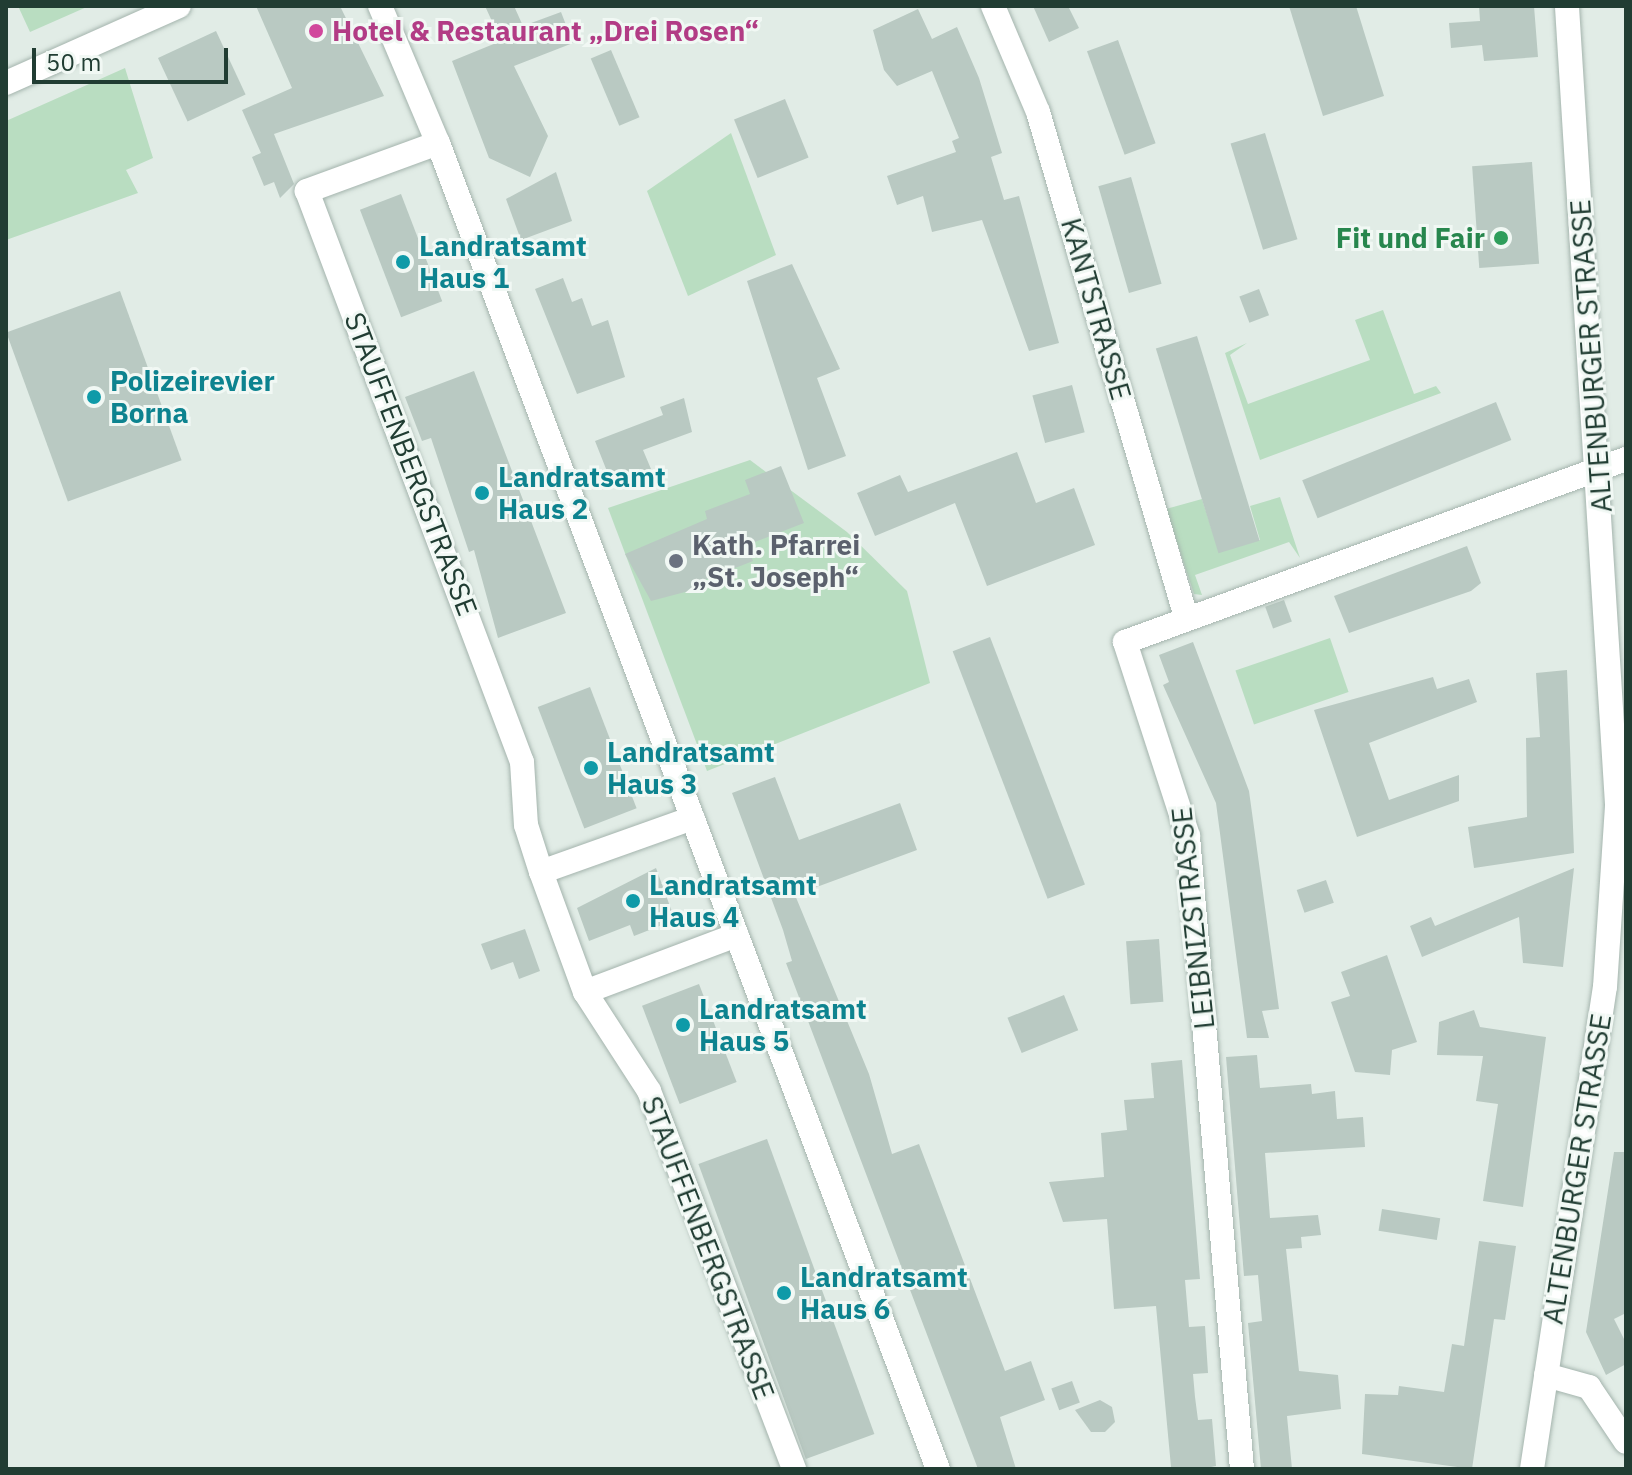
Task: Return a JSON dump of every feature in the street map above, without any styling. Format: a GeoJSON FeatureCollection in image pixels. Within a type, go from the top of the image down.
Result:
{"type":"FeatureCollection","features":[{"type":"Feature","properties":{"kind":"street"},"geometry":{"type":"LineString","coordinates":[[6,83],[179,6]]}},
{"type":"Feature","properties":{"kind":"street"},"geometry":{"type":"LineString","coordinates":[[380,6],[438,143],[938,1469]]}},
{"type":"Feature","properties":{"kind":"street","name":"KANTSTRASSE"},"geometry":{"type":"LineString","coordinates":[[993,6],[1038,112],[1186,617]]}},
{"type":"Feature","properties":{"kind":"street","name":"ALTENBURGER STRASSE"},"geometry":{"type":"LineString","coordinates":[[1532,1469],[1611,929],[1616,788],[1567,6]]}},
{"type":"Feature","properties":{"kind":"street","name":"STAUFFENBERGSTRASSE"},"geometry":{"type":"LineString","coordinates":[[438,143],[307,191],[510,729],[541,872],[585,992],[649,1091],[794,1469]]}},
{"type":"Feature","properties":{"kind":"street","name":"LEIBNIZSTRASSE"},"geometry":{"type":"LineString","coordinates":[[1242,1469],[1196,922],[1180,797],[1125,642],[1598,465],[1626,459]]}},
{"type":"Feature","properties":{"kind":"street"},"geometry":{"type":"LineString","coordinates":[[541,872],[693,818]]}},
{"type":"Feature","properties":{"kind":"street"},"geometry":{"type":"LineString","coordinates":[[585,992],[737,935]]}},
{"type":"Feature","properties":{"kind":"street"},"geometry":{"type":"LineString","coordinates":[[1546,1375],[1589,1387],[1626,1442]]}},
{"type":"Feature","properties":{"kind":"green space"},"geometry":{"type":"Polygon","coordinates":[[[18,6],[89,6],[30,32],[18,6]]]}},
{"type":"Feature","properties":{"kind":"green space"},"geometry":{"type":"Polygon","coordinates":[[[125,68],[153,158],[126,170],[138,193],[6,240],[6,121],[125,68]]]}},
{"type":"Feature","properties":{"kind":"green space"},"geometry":{"type":"Polygon","coordinates":[[[731,133],[776,255],[688,296],[647,191],[731,133]]]}},
{"type":"Feature","properties":{"kind":"green space"},"geometry":{"type":"Polygon","coordinates":[[[1383,310],[1414,394],[1436,386],[1441,393],[1260,460],[1225,353],[1247,343],[1230,355],[1248,404],[1370,360],[1355,320],[1383,310]]]}},
{"type":"Feature","properties":{"kind":"green space"},"geometry":{"type":"Polygon","coordinates":[[[750,460],[847,532],[907,591],[930,683],[707,771],[608,508],[750,460]]]}},
{"type":"Feature","properties":{"kind":"green space"},"geometry":{"type":"Polygon","coordinates":[[[1280,497],[1300,558],[1289,542],[1195,575],[1202,595],[1194,594],[1166,509],[1202,499],[1219,552],[1260,540],[1250,506],[1280,497]]]}},
{"type":"Feature","properties":{"kind":"green space"},"geometry":{"type":"Polygon","coordinates":[[[1330,638],[1349,692],[1254,724],[1235,671],[1330,638]]]}},
{"type":"Feature","properties":{"kind":"building"},"geometry":{"type":"Polygon","coordinates":[[[256,6],[340,6],[384,96],[274,134],[294,184],[280,198],[274,182],[264,186],[252,157],[261,153],[242,110],[292,88],[256,6]]]}},
{"type":"Feature","properties":{"kind":"building"},"geometry":{"type":"Polygon","coordinates":[[[485,6],[514,6],[523,26],[561,12],[573,43],[514,66],[548,136],[530,177],[489,158],[452,61],[501,41],[485,6]]]}},
{"type":"Feature","properties":{"kind":"building"},"geometry":{"type":"Polygon","coordinates":[[[1033,6],[1068,6],[1079,28],[1049,42],[1033,6]]]}},
{"type":"Feature","properties":{"kind":"building"},"geometry":{"type":"Polygon","coordinates":[[[1289,6],[1356,6],[1384,96],[1323,116],[1289,6]]]}},
{"type":"Feature","properties":{"kind":"building"},"geometry":{"type":"Polygon","coordinates":[[[1479,6],[1534,6],[1538,57],[1484,61],[1482,45],[1451,48],[1449,23],[1480,21],[1479,6]]]}},
{"type":"Feature","properties":{"kind":"building"},"geometry":{"type":"Polygon","coordinates":[[[918,9],[932,39],[957,27],[979,78],[1002,153],[991,157],[1004,200],[1019,196],[1059,343],[1029,351],[982,220],[932,232],[923,196],[897,205],[887,176],[956,152],[952,141],[959,138],[932,71],[897,86],[884,70],[873,30],[918,9]]]}},
{"type":"Feature","properties":{"kind":"building"},"geometry":{"type":"Polygon","coordinates":[[[216,31],[246,94],[188,121],[158,58],[216,31]]]}},
{"type":"Feature","properties":{"kind":"building"},"geometry":{"type":"Polygon","coordinates":[[[1118,40],[1156,143],[1125,155],[1087,51],[1118,40]]]}},
{"type":"Feature","properties":{"kind":"building"},"geometry":{"type":"Polygon","coordinates":[[[611,50],[640,117],[619,126],[591,59],[611,50]]]}},
{"type":"Feature","properties":{"kind":"building"},"geometry":{"type":"Polygon","coordinates":[[[785,99],[809,157],[758,178],[734,120],[785,99]]]}},
{"type":"Feature","properties":{"kind":"building"},"geometry":{"type":"Polygon","coordinates":[[[1265,133],[1297,239],[1263,250],[1231,144],[1265,133]]]}},
{"type":"Feature","properties":{"kind":"building"},"geometry":{"type":"Polygon","coordinates":[[[1532,162],[1539,264],[1479,268],[1472,166],[1532,162]]]}},
{"type":"Feature","properties":{"kind":"building"},"geometry":{"type":"Polygon","coordinates":[[[556,172],[572,221],[521,240],[506,199],[556,172]]]}},
{"type":"Feature","properties":{"kind":"building"},"geometry":{"type":"Polygon","coordinates":[[[1131,177],[1162,284],[1129,293],[1098,186],[1131,177]]]}},
{"type":"Feature","properties":{"kind":"building","name":"Landratsamt Haus 1"},"geometry":{"type":"Polygon","coordinates":[[[401,194],[442,301],[401,317],[360,210],[401,194]]]}},
{"type":"Feature","properties":{"kind":"building"},"geometry":{"type":"Polygon","coordinates":[[[792,264],[840,369],[817,378],[846,456],[808,470],[747,281],[792,264]]]}},
{"type":"Feature","properties":{"kind":"building"},"geometry":{"type":"Polygon","coordinates":[[[563,278],[572,302],[582,298],[592,326],[608,320],[625,377],[577,394],[535,289],[563,278]]]}},
{"type":"Feature","properties":{"kind":"building"},"geometry":{"type":"Polygon","coordinates":[[[1259,289],[1269,315],[1249,323],[1239,297],[1259,289]]]}},
{"type":"Feature","properties":{"kind":"building","name":"Polizeirevier Borna"},"geometry":{"type":"Polygon","coordinates":[[[120,291],[182,460],[68,502],[6,332],[120,291]]]}},
{"type":"Feature","properties":{"kind":"building"},"geometry":{"type":"Polygon","coordinates":[[[1197,336],[1260,541],[1218,553],[1156,349],[1197,336]]]}},
{"type":"Feature","properties":{"kind":"building","name":"Landratsamt Haus 2"},"geometry":{"type":"Polygon","coordinates":[[[474,371],[566,613],[498,638],[474,550],[469,552],[431,438],[422,441],[405,397],[474,371]]]}},
{"type":"Feature","properties":{"kind":"building"},"geometry":{"type":"Polygon","coordinates":[[[1072,385],[1085,432],[1045,443],[1032,396],[1072,385]]]}},
{"type":"Feature","properties":{"kind":"building"},"geometry":{"type":"Polygon","coordinates":[[[684,398],[692,432],[643,450],[651,469],[612,484],[595,441],[663,415],[660,407],[684,398]]]}},
{"type":"Feature","properties":{"kind":"building"},"geometry":{"type":"Polygon","coordinates":[[[1496,402],[1511,440],[1318,518],[1302,480],[1496,402]]]}},
{"type":"Feature","properties":{"kind":"building"},"geometry":{"type":"Polygon","coordinates":[[[1017,452],[1036,503],[1074,488],[1095,545],[987,586],[955,503],[875,536],[857,493],[900,475],[908,492],[1017,452]]]}},
{"type":"Feature","properties":{"kind":"building"},"geometry":{"type":"Polygon","coordinates":[[[781,466],[804,523],[747,545],[753,561],[702,581],[704,587],[651,601],[625,554],[707,519],[705,511],[750,494],[745,480],[781,466]]]}},
{"type":"Feature","properties":{"kind":"building"},"geometry":{"type":"Polygon","coordinates":[[[1467,546],[1481,583],[1471,591],[1349,633],[1334,596],[1467,546]]]}},
{"type":"Feature","properties":{"kind":"building"},"geometry":{"type":"Polygon","coordinates":[[[1284,600],[1292,622],[1273,628],[1265,607],[1284,600]]]}},
{"type":"Feature","properties":{"kind":"building"},"geometry":{"type":"Polygon","coordinates":[[[990,637],[1085,884],[1048,899],[953,651],[990,637]]]}},
{"type":"Feature","properties":{"kind":"building"},"geometry":{"type":"Polygon","coordinates":[[[1193,642],[1249,791],[1279,1009],[1262,1011],[1269,1038],[1247,1038],[1216,803],[1163,685],[1169,682],[1159,655],[1193,642]]]}},
{"type":"Feature","properties":{"kind":"building"},"geometry":{"type":"Polygon","coordinates":[[[1567,670],[1574,853],[1474,868],[1468,827],[1527,817],[1526,738],[1540,737],[1536,673],[1567,670]]]}},
{"type":"Feature","properties":{"kind":"building"},"geometry":{"type":"Polygon","coordinates":[[[1433,677],[1437,689],[1469,679],[1477,702],[1369,743],[1389,800],[1459,775],[1459,801],[1357,837],[1314,710],[1433,677]]]}},
{"type":"Feature","properties":{"kind":"building","name":"Landratsamt Haus 3"},"geometry":{"type":"Polygon","coordinates":[[[590,687],[637,808],[584,828],[538,707],[590,687]]]}},
{"type":"Feature","properties":{"kind":"building"},"geometry":{"type":"Polygon","coordinates":[[[775,777],[799,840],[900,803],[917,850],[795,895],[869,1074],[892,1154],[919,1144],[1005,1371],[1031,1361],[1045,1400],[1000,1417],[1016,1469],[978,1469],[786,963],[792,961],[783,930],[732,793],[775,777]]]}},
{"type":"Feature","properties":{"kind":"building","name":"Landratsamt Haus 4"},"geometry":{"type":"Polygon","coordinates":[[[656,868],[675,920],[634,936],[630,925],[589,941],[577,908],[656,868]]]}},
{"type":"Feature","properties":{"kind":"building"},"geometry":{"type":"Polygon","coordinates":[[[1574,868],[1563,967],[1523,963],[1519,917],[1422,957],[1410,926],[1431,917],[1435,926],[1574,868]]]}},
{"type":"Feature","properties":{"kind":"building"},"geometry":{"type":"Polygon","coordinates":[[[1326,880],[1334,903],[1305,913],[1297,890],[1326,880]]]}},
{"type":"Feature","properties":{"kind":"building"},"geometry":{"type":"Polygon","coordinates":[[[525,929],[540,971],[519,979],[513,962],[491,970],[481,944],[525,929]]]}},
{"type":"Feature","properties":{"kind":"building"},"geometry":{"type":"Polygon","coordinates":[[[1159,939],[1163,1002],[1130,1004],[1126,941],[1159,939]]]}},
{"type":"Feature","properties":{"kind":"building"},"geometry":{"type":"Polygon","coordinates":[[[1387,955],[1417,1042],[1392,1050],[1390,1075],[1355,1072],[1331,1002],[1350,996],[1341,972],[1387,955]]]}},
{"type":"Feature","properties":{"kind":"building","name":"Landratsamt Haus 5"},"geometry":{"type":"Polygon","coordinates":[[[699,984],[737,1082],[680,1104],[642,1006],[699,984]]]}},
{"type":"Feature","properties":{"kind":"building"},"geometry":{"type":"Polygon","coordinates":[[[1064,995],[1078,1030],[1022,1053],[1007,1018],[1064,995]]]}},
{"type":"Feature","properties":{"kind":"building"},"geometry":{"type":"Polygon","coordinates":[[[1474,1010],[1480,1027],[1546,1037],[1523,1207],[1483,1201],[1498,1104],[1476,1101],[1483,1056],[1437,1055],[1439,1022],[1474,1010]]]}},
{"type":"Feature","properties":{"kind":"building"},"geometry":{"type":"Polygon","coordinates":[[[1257,1055],[1260,1088],[1311,1084],[1312,1094],[1335,1091],[1337,1119],[1363,1117],[1365,1147],[1265,1153],[1270,1218],[1318,1215],[1321,1235],[1301,1237],[1302,1248],[1286,1249],[1299,1371],[1338,1375],[1341,1409],[1287,1416],[1292,1469],[1261,1469],[1248,1323],[1262,1321],[1258,1275],[1244,1276],[1226,1057],[1257,1055]]]}},
{"type":"Feature","properties":{"kind":"building"},"geometry":{"type":"Polygon","coordinates":[[[1182,1060],[1200,1279],[1185,1280],[1189,1327],[1205,1326],[1208,1373],[1193,1374],[1198,1420],[1212,1419],[1216,1466],[1201,1469],[1171,1467],[1156,1306],[1114,1309],[1107,1219],[1063,1222],[1049,1182],[1104,1177],[1101,1133],[1127,1130],[1124,1100],[1154,1098],[1151,1063],[1182,1060]]]}},
{"type":"Feature","properties":{"kind":"building","name":"Landratsamt Haus 6"},"geometry":{"type":"Polygon","coordinates":[[[767,1139],[874,1434],[806,1459],[698,1164],[767,1139]]]}},
{"type":"Feature","properties":{"kind":"building"},"geometry":{"type":"Polygon","coordinates":[[[1614,1152],[1626,1152],[1626,1313],[1614,1319],[1626,1343],[1626,1364],[1606,1375],[1586,1332],[1614,1152]]]}},
{"type":"Feature","properties":{"kind":"building"},"geometry":{"type":"Polygon","coordinates":[[[1382,1209],[1440,1218],[1437,1240],[1379,1231],[1382,1209]]]}},
{"type":"Feature","properties":{"kind":"building"},"geometry":{"type":"Polygon","coordinates":[[[1479,1241],[1516,1246],[1505,1320],[1494,1319],[1472,1469],[1362,1454],[1365,1394],[1398,1395],[1399,1386],[1444,1392],[1452,1344],[1464,1346],[1479,1241]]]}},
{"type":"Feature","properties":{"kind":"building"},"geometry":{"type":"Polygon","coordinates":[[[1072,1381],[1080,1403],[1059,1410],[1051,1389],[1072,1381]]]}},
{"type":"Feature","properties":{"kind":"building"},"geometry":{"type":"Polygon","coordinates":[[[1100,1400],[1112,1407],[1115,1422],[1105,1432],[1091,1432],[1075,1410],[1100,1400]]]}},
{"type":"Feature","properties":{"kind":"place","name":"Hotel & Restaurant „Drei Rosen“"},"geometry":{"type":"Point","coordinates":[316,31]}},
{"type":"Feature","properties":{"kind":"place","name":"Fit und Fair"},"geometry":{"type":"Point","coordinates":[1501,238]}},
{"type":"Feature","properties":{"kind":"place","name":"Landratsamt Haus 1"},"geometry":{"type":"Point","coordinates":[403,262]}},
{"type":"Feature","properties":{"kind":"place","name":"Polizeirevier Borna"},"geometry":{"type":"Point","coordinates":[94,397]}},
{"type":"Feature","properties":{"kind":"place","name":"Landratsamt Haus 2"},"geometry":{"type":"Point","coordinates":[482,493]}},
{"type":"Feature","properties":{"kind":"place","name":"Kath. Pfarrei „St. Joseph“"},"geometry":{"type":"Point","coordinates":[676,561]}},
{"type":"Feature","properties":{"kind":"place","name":"Landratsamt Haus 3"},"geometry":{"type":"Point","coordinates":[591,768]}},
{"type":"Feature","properties":{"kind":"place","name":"Landratsamt Haus 4"},"geometry":{"type":"Point","coordinates":[633,901]}},
{"type":"Feature","properties":{"kind":"place","name":"Landratsamt Haus 5"},"geometry":{"type":"Point","coordinates":[683,1025]}},
{"type":"Feature","properties":{"kind":"place","name":"Landratsamt Haus 6"},"geometry":{"type":"Point","coordinates":[784,1293]}}]}
